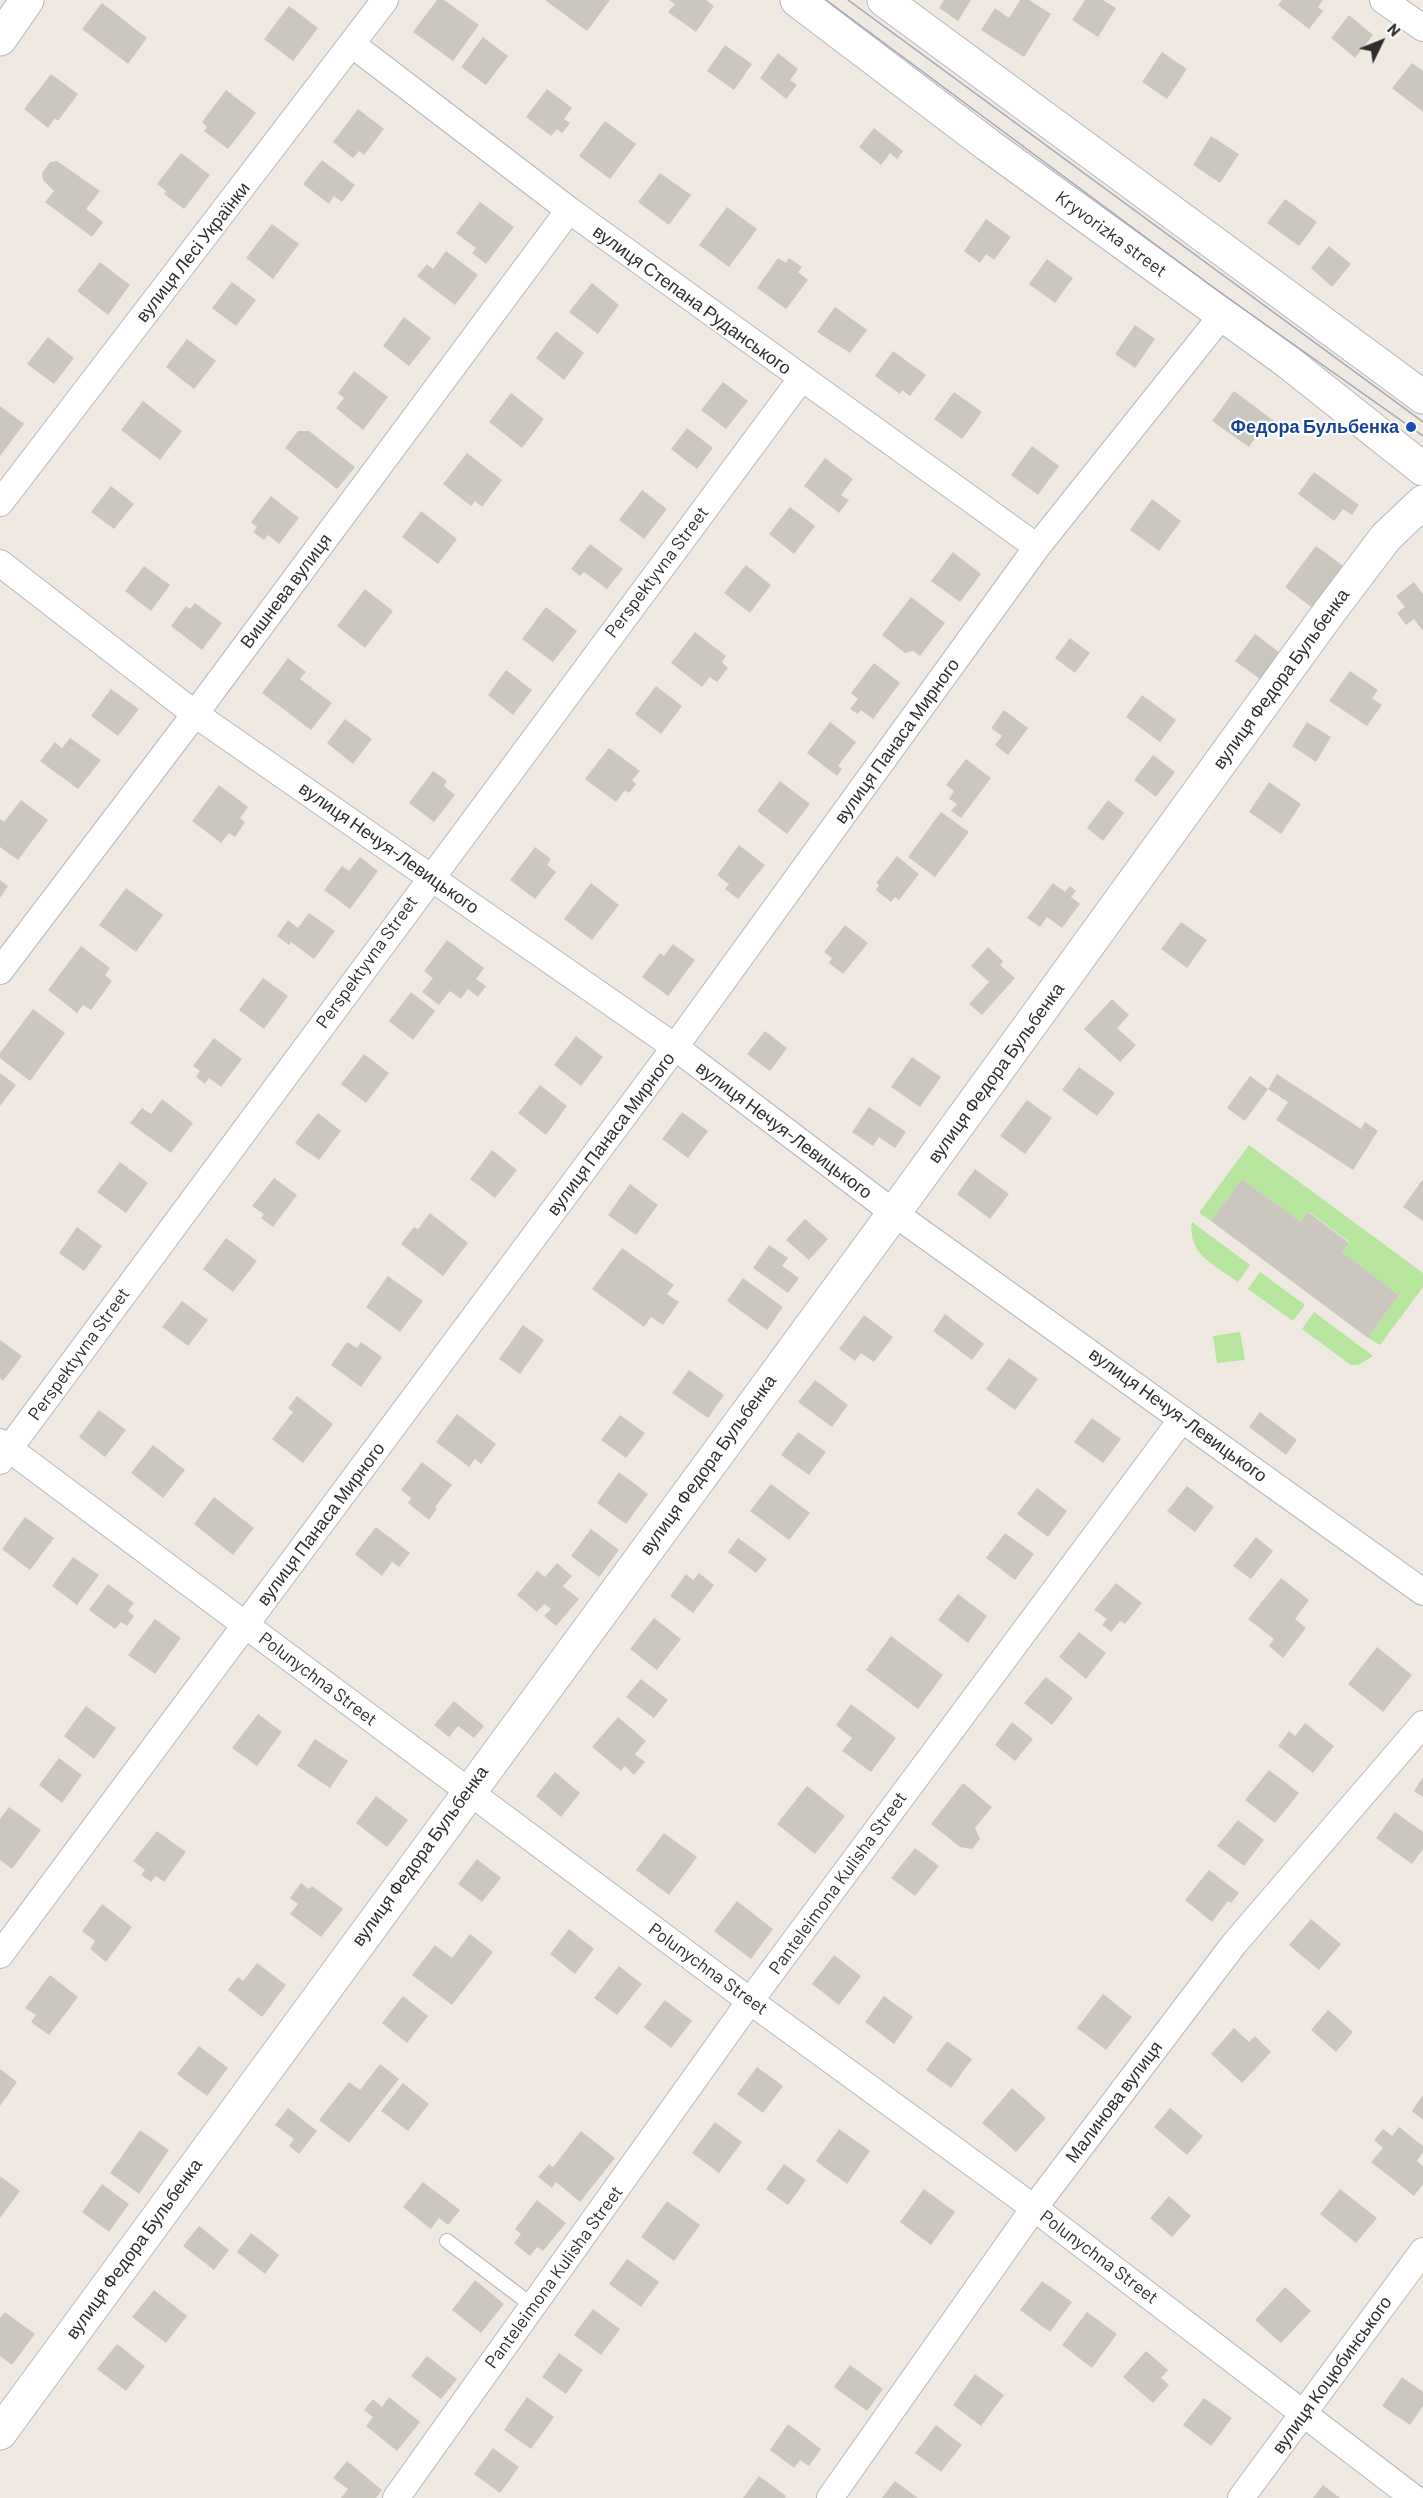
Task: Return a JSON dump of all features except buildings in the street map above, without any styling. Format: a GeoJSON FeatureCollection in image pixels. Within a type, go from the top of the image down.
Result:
{"type":"FeatureCollection","features":[{"type":"Feature","properties":{"kind":"street"},"geometry":{"type":"LineString","coordinates":[[0,39],[27,0]]}},
{"type":"Feature","properties":{"kind":"street","name":"вулиця Лесі Українки"},"geometry":{"type":"LineString","coordinates":[[0,503],[353,45],[385,0]]}},
{"type":"Feature","properties":{"kind":"street","name":"Kryvorizka street"},"geometry":{"type":"LineString","coordinates":[[797,0],[988,145],[1223,314],[1423,469]]}},
{"type":"Feature","properties":{"kind":"street"},"geometry":{"type":"LineString","coordinates":[[884,0],[1423,397]]}},
{"type":"Feature","properties":{"kind":"street"},"geometry":{"type":"LineString","coordinates":[[1383,0],[1423,28]]}},
{"type":"Feature","properties":{"kind":"street","name":"вулиця Степана Руданського"},"geometry":{"type":"LineString","coordinates":[[353,45],[569,210],[1037,547]]}},
{"type":"Feature","properties":{"kind":"street","name":"Вишнева вулиця"},"geometry":{"type":"LineString","coordinates":[[0,971],[195,714],[569,210]]}},
{"type":"Feature","properties":{"kind":"street","name":"вулиця Панаса Мирного"},"geometry":{"type":"LineString","coordinates":[[0,1955],[675,1047],[1037,547],[1223,314]]}},
{"type":"Feature","properties":{"kind":"street","name":"Perspektyvna Street"},"geometry":{"type":"LineString","coordinates":[[3,1451],[801,379]]}},
{"type":"Feature","properties":{"kind":"street","name":"вулиця Федора Бульбенка"},"geometry":{"type":"LineString","coordinates":[[0,2433],[467,1792],[894,1213],[1330,611],[1386,537],[1423,502]]}},
{"type":"Feature","properties":{"kind":"street","name":"вулиця Нечуя-Левицького"},"geometry":{"type":"LineString","coordinates":[[0,563],[195,714],[675,1047],[894,1213],[1423,1592]]}},
{"type":"Feature","properties":{"kind":"street","name":"Panteleimona Kulisha Street"},"geometry":{"type":"LineString","coordinates":[[396,2498],[750,2001],[1182,1419]]}},
{"type":"Feature","properties":{"kind":"street","name":"Polunychna Street"},"geometry":{"type":"LineString","coordinates":[[3,1451],[245,1625],[467,1792],[1034,2208],[1414,2498]]}},
{"type":"Feature","properties":{"kind":"street","name":"Малинова вулиця"},"geometry":{"type":"LineString","coordinates":[[830,2498],[1034,2208],[1234,1944],[1423,1724]]}},
{"type":"Feature","properties":{"kind":"street","name":"вулиця Коцюбинського"},"geometry":{"type":"LineString","coordinates":[[1241,2498],[1423,2251]]}},
{"type":"Feature","properties":{"kind":"lane"},"geometry":{"type":"LineString","coordinates":[[447,2241],[533,2306]]}},
{"type":"Feature","properties":{"kind":"green space"},"geometry":{"type":"Polygon","coordinates":[[[1249,1145],[1423,1273],[1423,1287],[1380,1345],[1368,1338],[1399,1295],[1342,1252],[1349,1242],[1309,1212],[1301,1222],[1242,1179],[1211,1221],[1199,1213],[1249,1145]]]}},
{"type":"Feature","properties":{"kind":"green space"},"geometry":{"type":"Polygon","coordinates":[[[1192,1222],[1250,1265],[1238,1282],[1198,1251],[1194,1243],[1192,1222]]]}},
{"type":"Feature","properties":{"kind":"green space"},"geometry":{"type":"Polygon","coordinates":[[[1260,1272],[1305,1305],[1293,1321],[1248,1289],[1260,1272]]]}},
{"type":"Feature","properties":{"kind":"green space"},"geometry":{"type":"Polygon","coordinates":[[[1314,1312],[1373,1356],[1358,1365],[1351,1365],[1302,1329],[1314,1312]]]}},
{"type":"Feature","properties":{"kind":"green space"},"geometry":{"type":"Polygon","coordinates":[[[1240,1332],[1245,1360],[1217,1363],[1213,1336],[1240,1332]]]}},
{"type":"Feature","properties":{"kind":"tram line"},"geometry":{"type":"LineString","coordinates":[[826,0],[1218,291],[1423,436]]}},
{"type":"Feature","properties":{"kind":"tram line"},"geometry":{"type":"LineString","coordinates":[[848,0],[1423,422]]}},
{"type":"Feature","properties":{"kind":"place","name":"Федора Бульбенка"},"geometry":{"type":"Point","coordinates":[1411,427]}}]}
